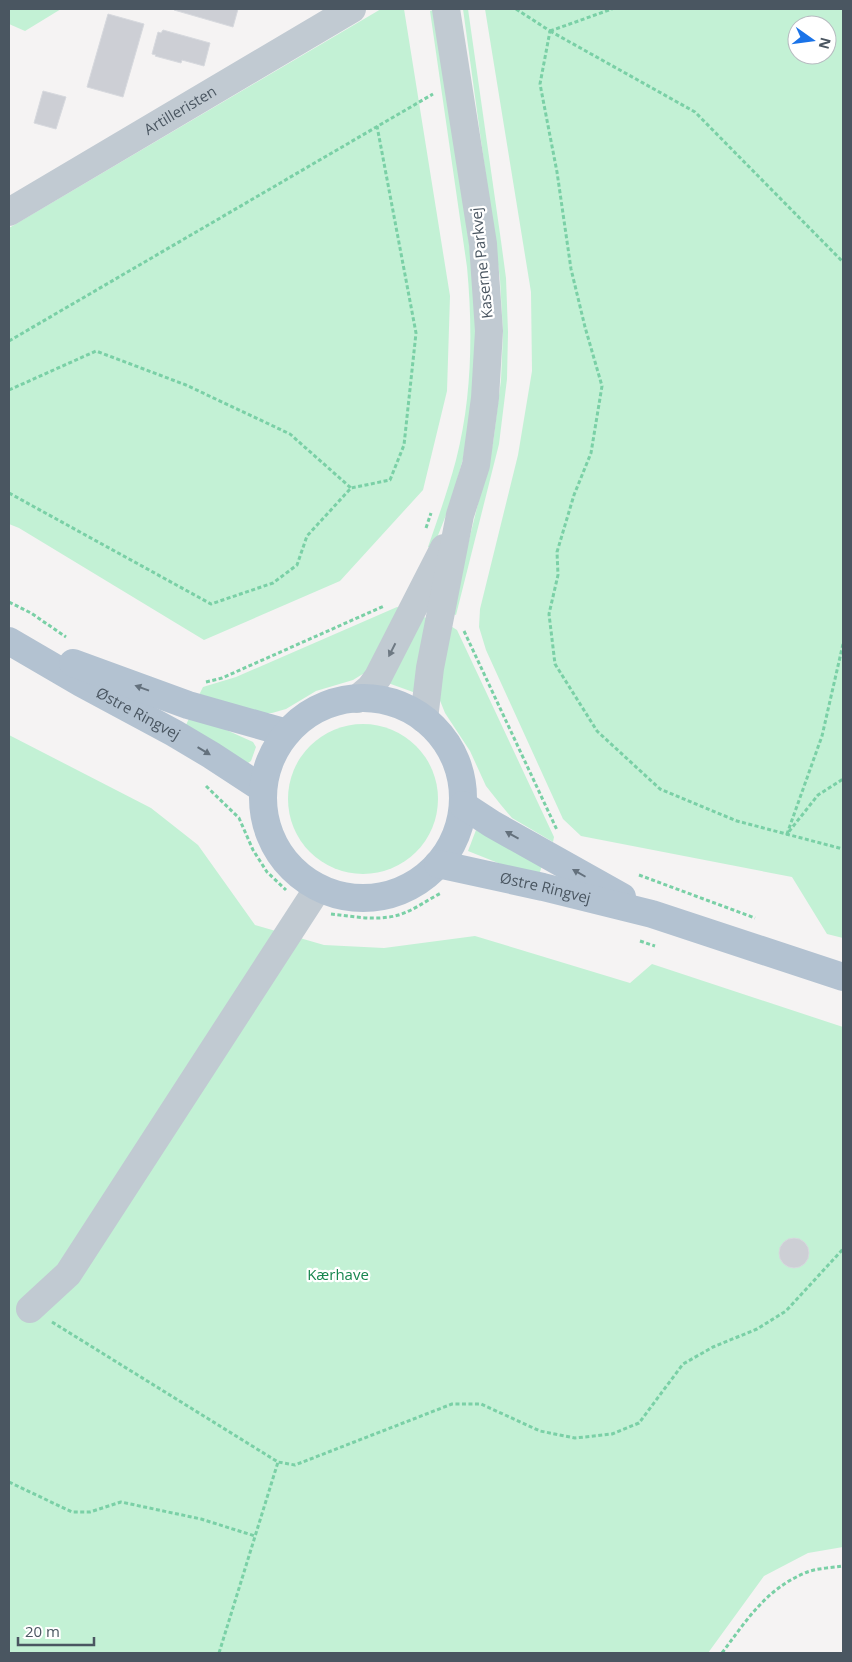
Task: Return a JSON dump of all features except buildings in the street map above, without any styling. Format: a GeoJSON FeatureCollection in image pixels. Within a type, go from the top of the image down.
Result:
{"type":"FeatureCollection","features":[{"type":"Feature","properties":{"kind":"main road","name":"Østre Ringvej"},"geometry":{"type":"LineString","coordinates":[[9,640],[188,704],[287,733]]}},
{"type":"Feature","properties":{"kind":"main road","name":"Østre Ringvej"},"geometry":{"type":"LineString","coordinates":[[9,640],[82,683],[174,733],[263,790]]}},
{"type":"Feature","properties":{"kind":"main road"},"geometry":{"type":"LineString","coordinates":[[357,698],[369,698],[392,703],[424,719],[442,738],[454,759],[461,781],[463,805],[455,837],[438,864],[409,888],[373,898],[345,897],[318,888],[303,879],[282,858],[270,836],[264,814],[263,790],[271,760],[275,750],[287,733],[298,722],[325,706],[357,698]]}},
{"type":"Feature","properties":{"kind":"main road","name":"Østre Ringvej"},"geometry":{"type":"LineString","coordinates":[[463,805],[492,824],[652,914]]}},
{"type":"Feature","properties":{"kind":"main road","name":"Østre Ringvej"},"geometry":{"type":"LineString","coordinates":[[438,864],[652,914],[843,977]]}},
{"type":"Feature","properties":{"kind":"street","name":"Artilleristen"},"geometry":{"type":"LineString","coordinates":[[9,212],[352,9]]}},
{"type":"Feature","properties":{"kind":"street","name":"Kaserne Parkvej"},"geometry":{"type":"LineString","coordinates":[[424,719],[430,668],[460,516],[476,465],[485,398],[490,331],[483,244],[446,9]]}},
{"type":"Feature","properties":{"kind":"street","name":"Kaserne Parkvej"},"geometry":{"type":"LineString","coordinates":[[357,698],[370,688],[378,677],[460,516]]}},
{"type":"Feature","properties":{"kind":"street"},"geometry":{"type":"LineString","coordinates":[[30,1309],[68,1274],[318,888]]}},
{"type":"Feature","properties":{"kind":"path"},"geometry":{"type":"LineString","coordinates":[[516,9],[550,32],[695,112],[843,262]]}},
{"type":"Feature","properties":{"kind":"path"},"geometry":{"type":"LineString","coordinates":[[550,32],[612,9]]}},
{"type":"Feature","properties":{"kind":"path"},"geometry":{"type":"LineString","coordinates":[[550,32],[540,84],[557,172],[571,269],[602,386],[591,453],[574,495],[557,552],[558,576],[549,614],[555,664],[596,731],[660,789],[737,821],[843,849]]}},
{"type":"Feature","properties":{"kind":"path"},"geometry":{"type":"LineString","coordinates":[[432,85],[434,104]]}},
{"type":"Feature","properties":{"kind":"path"},"geometry":{"type":"LineString","coordinates":[[9,341],[433,94]]}},
{"type":"Feature","properties":{"kind":"path"},"geometry":{"type":"LineString","coordinates":[[9,492],[212,604],[273,583],[297,565],[307,536],[351,488],[390,480],[404,445],[416,333],[377,126]]}},
{"type":"Feature","properties":{"kind":"path"},"geometry":{"type":"LineString","coordinates":[[9,390],[96,351],[186,385],[290,434],[351,488]]}},
{"type":"Feature","properties":{"kind":"path"},"geometry":{"type":"LineString","coordinates":[[424,532],[434,506]]}},
{"type":"Feature","properties":{"kind":"path"},"geometry":{"type":"LineString","coordinates":[[787,834],[822,736],[843,644]]}},
{"type":"Feature","properties":{"kind":"path"},"geometry":{"type":"LineString","coordinates":[[787,834],[818,795],[843,779]]}},
{"type":"Feature","properties":{"kind":"path"},"geometry":{"type":"LineString","coordinates":[[630,872],[761,920]]}},
{"type":"Feature","properties":{"kind":"path"},"geometry":{"type":"LineString","coordinates":[[30,1309],[278,1462],[295,1465],[452,1404],[481,1404],[540,1431],[575,1438],[612,1434],[639,1423],[683,1364],[713,1346],[756,1329],[786,1311],[843,1249]]}},
{"type":"Feature","properties":{"kind":"path"},"geometry":{"type":"LineString","coordinates":[[219,1653],[278,1462]]}},
{"type":"Feature","properties":{"kind":"path"},"geometry":{"type":"LineString","coordinates":[[9,1482],[72,1512],[90,1512],[121,1502],[201,1519],[255,1536]]}},
{"type":"Feature","properties":{"kind":"path"},"geometry":{"type":"LineString","coordinates":[[722,1653],[753,1610],[784,1584],[807,1572],[843,1566]]}},
{"type":"Feature","properties":{"kind":"green space"},"geometry":{"type":"Polygon","coordinates":[[[9,9],[61,9],[25,31],[9,24],[9,9]]]}},
{"type":"Feature","properties":{"kind":"green space"},"geometry":{"type":"Polygon","coordinates":[[[381,9],[404,9],[450,296],[447,391],[423,490],[340,581],[204,640],[19,528],[9,524],[9,228],[381,9]]]}},
{"type":"Feature","properties":{"kind":"green space"},"geometry":{"type":"Polygon","coordinates":[[[437,9],[472,264],[477,327],[471,412],[463,459],[450,505],[433,548],[428,547],[450,482],[461,437],[470,364],[470,315],[467,267],[430,11],[437,9]]]}},
{"type":"Feature","properties":{"kind":"green space"},"geometry":{"type":"Polygon","coordinates":[[[463,9],[468,9],[501,241],[506,278],[508,332],[507,379],[499,444],[456,615],[451,613],[493,443],[501,380],[503,333],[500,279],[463,9]]]}},
{"type":"Feature","properties":{"kind":"green space"},"geometry":{"type":"Polygon","coordinates":[[[485,9],[843,9],[843,938],[827,934],[792,877],[581,836],[563,819],[486,650],[479,627],[480,609],[518,455],[532,371],[531,292],[485,9]]]}},
{"type":"Feature","properties":{"kind":"green space"},"geometry":{"type":"Polygon","coordinates":[[[397,607],[404,608],[371,669],[353,680],[316,691],[286,709],[272,713],[250,713],[198,697],[203,687],[236,677],[397,607]]]}},
{"type":"Feature","properties":{"kind":"green space"},"geometry":{"type":"Polygon","coordinates":[[[419,615],[431,620],[415,691],[413,692],[388,683],[419,615]]]}},
{"type":"Feature","properties":{"kind":"green space"},"geometry":{"type":"Polygon","coordinates":[[[449,625],[457,630],[554,837],[553,842],[512,818],[501,805],[486,786],[470,751],[445,713],[439,698],[449,625]]]}},
{"type":"Feature","properties":{"kind":"green space"},"geometry":{"type":"Polygon","coordinates":[[[191,714],[253,742],[256,747],[251,761],[248,763],[186,725],[191,714]]]}},
{"type":"Feature","properties":{"kind":"green space"},"geometry":{"type":"Polygon","coordinates":[[[363,724],[378,725],[392,729],[405,736],[416,746],[426,757],[433,770],[437,784],[437,814],[433,828],[426,841],[416,852],[405,862],[392,869],[378,873],[363,874],[348,873],[334,869],[321,862],[310,852],[300,841],[293,828],[289,814],[288,799],[289,784],[293,770],[300,757],[310,746],[321,736],[334,729],[348,725],[363,724]]]}},
{"type":"Feature","properties":{"kind":"green space","name":"Kærhave"},"geometry":{"type":"Polygon","coordinates":[[[9,735],[151,808],[198,845],[255,925],[324,945],[384,948],[475,936],[630,983],[652,964],[843,1027],[843,1547],[808,1553],[764,1576],[708,1653],[9,1653],[9,735]]]}},
{"type":"Feature","properties":{"kind":"green space"},"geometry":{"type":"Polygon","coordinates":[[[476,830],[542,865],[538,879],[468,851],[476,830]]]}}]}
